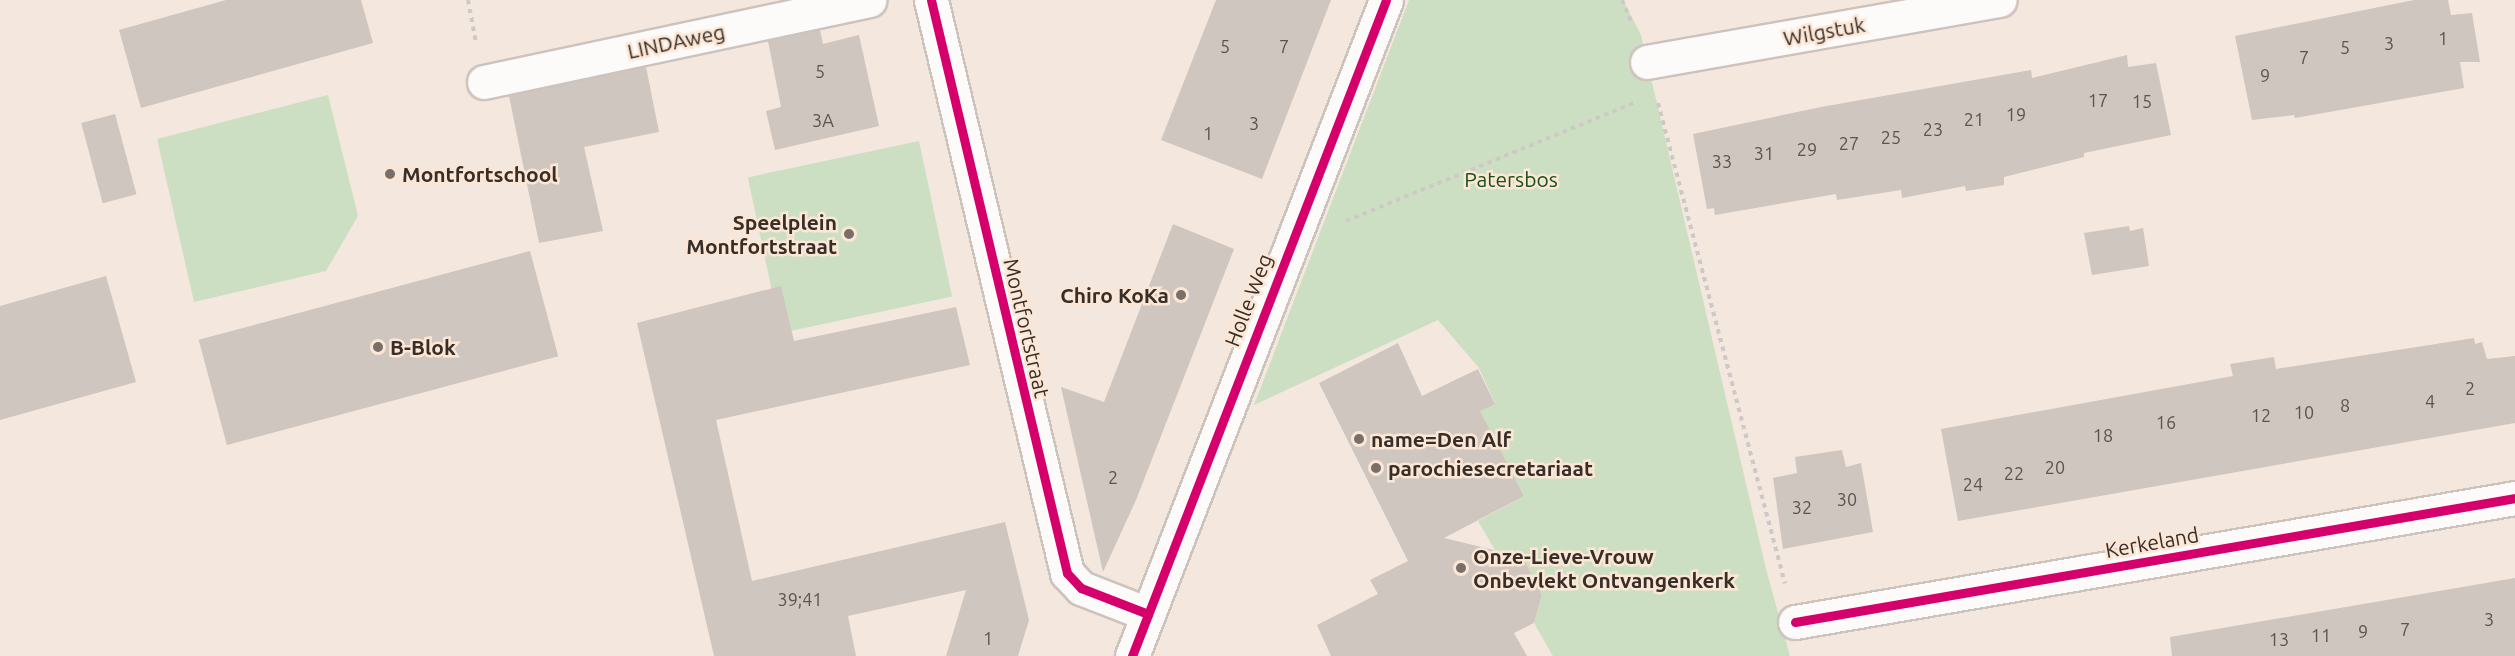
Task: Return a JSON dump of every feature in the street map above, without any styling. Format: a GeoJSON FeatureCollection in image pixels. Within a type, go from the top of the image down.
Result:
{"type":"FeatureCollection","features":[{"type":"Feature","properties":{"kind":"street","name":"LINDAweg"},"geometry":{"type":"LineString","coordinates":[[484,82],[869,0]]}},
{"type":"Feature","properties":{"kind":"street","name":"Montfortstraat"},"geometry":{"type":"LineString","coordinates":[[931,0],[1067,573],[1081,588],[1148,614]]}},
{"type":"Feature","properties":{"kind":"street","name":"Holle Weg"},"geometry":{"type":"LineString","coordinates":[[1132,656],[1289,244],[1386,0]]}},
{"type":"Feature","properties":{"kind":"street","name":"Wilgstuk"},"geometry":{"type":"LineString","coordinates":[[1647,62],[2000,0]]}},
{"type":"Feature","properties":{"kind":"street","name":"Kerkeland"},"geometry":{"type":"LineString","coordinates":[[1795,622],[2515,498]]}},
{"type":"Feature","properties":{"kind":"path"},"geometry":{"type":"LineString","coordinates":[[1622,0],[1647,62],[1795,622]]}},
{"type":"Feature","properties":{"kind":"path"},"geometry":{"type":"LineString","coordinates":[[1289,244],[1640,100],[1647,62]]}},
{"type":"Feature","properties":{"kind":"green space","name":"Patersbos"},"geometry":{"type":"Polygon","coordinates":[[[1409,0],[1623,0],[1641,35],[1766,569],[1790,656],[1553,656],[1534,623],[1542,595],[1523,557],[1495,550],[1478,521],[1524,496],[1506,462],[1468,481],[1443,429],[1495,403],[1479,368],[1438,320],[1254,405],[1409,0]]]}},
{"type":"Feature","properties":{"kind":"green space"},"geometry":{"type":"Polygon","coordinates":[[[328,95],[358,216],[326,271],[194,302],[157,139],[328,95]]]}},
{"type":"Feature","properties":{"kind":"green space","name":"Speelplein Montfortstraat"},"geometry":{"type":"Polygon","coordinates":[[[919,141],[952,297],[781,333],[748,177],[919,141]]]}},
{"type":"Feature","properties":{"kind":"building"},"geometry":{"type":"Polygon","coordinates":[[[226,0],[361,0],[373,43],[141,108],[119,30],[226,0]]]}},
{"type":"Feature","properties":{"kind":"building"},"geometry":{"type":"Polygon","coordinates":[[[1216,0],[1331,0],[1262,179],[1161,140],[1216,0]]]}},
{"type":"Feature","properties":{"kind":"building"},"geometry":{"type":"Polygon","coordinates":[[[2414,0],[2448,0],[2451,15],[2472,13],[2480,62],[2460,62],[2464,88],[2295,118],[2294,115],[2252,120],[2235,36],[2414,0]]]}},
{"type":"Feature","properties":{"kind":"building"},"geometry":{"type":"Polygon","coordinates":[[[820,30],[823,44],[859,35],[879,126],[775,150],[766,111],[781,107],[768,41],[820,30]]]}},
{"type":"Feature","properties":{"kind":"building"},"geometry":{"type":"Polygon","coordinates":[[[2127,55],[2128,67],[2156,63],[2171,135],[2084,153],[2084,157],[2004,177],[2004,185],[1966,191],[1965,186],[1902,198],[1901,190],[1837,200],[1836,194],[1715,215],[1714,208],[1707,209],[1693,134],[1821,107],[2031,70],[2032,78],[2127,55]]]}},
{"type":"Feature","properties":{"kind":"building"},"geometry":{"type":"Polygon","coordinates":[[[646,67],[659,132],[584,147],[603,231],[539,243],[509,96],[646,67]]]}},
{"type":"Feature","properties":{"kind":"building"},"geometry":{"type":"Polygon","coordinates":[[[115,114],[136,194],[103,203],[81,123],[115,114]]]}},
{"type":"Feature","properties":{"kind":"building"},"geometry":{"type":"Polygon","coordinates":[[[1173,224],[1234,249],[1136,500],[1103,572],[1061,387],[1104,402],[1173,224]]]}},
{"type":"Feature","properties":{"kind":"building"},"geometry":{"type":"Polygon","coordinates":[[[2129,226],[2130,231],[2143,228],[2149,266],[2092,275],[2084,233],[2129,226]]]}},
{"type":"Feature","properties":{"kind":"building","name":"B-Blok"},"geometry":{"type":"Polygon","coordinates":[[[530,251],[558,356],[227,445],[199,340],[530,251]]]}},
{"type":"Feature","properties":{"kind":"building"},"geometry":{"type":"Polygon","coordinates":[[[106,276],[136,382],[0,420],[0,306],[106,276]]]}},
{"type":"Feature","properties":{"kind":"building"},"geometry":{"type":"Polygon","coordinates":[[[781,286],[794,341],[956,307],[970,365],[716,420],[752,581],[1005,522],[1029,620],[1018,656],[946,656],[966,590],[848,616],[856,656],[714,656],[637,323],[781,286]]]}},
{"type":"Feature","properties":{"kind":"building"},"geometry":{"type":"Polygon","coordinates":[[[2474,338],[2475,344],[2482,342],[2487,359],[2515,356],[2515,423],[1958,521],[1941,429],[2233,376],[2230,364],[2274,357],[2276,369],[2474,338]]]}},
{"type":"Feature","properties":{"kind":"building"},"geometry":{"type":"Polygon","coordinates":[[[1398,343],[1422,396],[1478,369],[1495,404],[1480,411],[1524,496],[1444,538],[1523,557],[1542,595],[1534,623],[1514,633],[1527,656],[1331,656],[1317,625],[1378,594],[1370,580],[1408,561],[1319,383],[1398,343]]]}},
{"type":"Feature","properties":{"kind":"building"},"geometry":{"type":"Polygon","coordinates":[[[1842,450],[1846,467],[1861,463],[1873,532],[1783,549],[1773,478],[1797,473],[1795,457],[1842,450]]]}},
{"type":"Feature","properties":{"kind":"building"},"geometry":{"type":"Polygon","coordinates":[[[2515,578],[2515,656],[2172,656],[2170,637],[2515,578]]]}},
{"type":"Feature","properties":{"kind":"cycle path"},"geometry":{"type":"LineString","coordinates":[[931,0],[1067,573],[1081,588],[1148,614]]}},
{"type":"Feature","properties":{"kind":"cycle path"},"geometry":{"type":"LineString","coordinates":[[1132,656],[1386,0]]}},
{"type":"Feature","properties":{"kind":"cycle path"},"geometry":{"type":"LineString","coordinates":[[1795,622],[2515,498]]}},
{"type":"Feature","properties":{"kind":"place","name":"Montfortschool"},"geometry":{"type":"Point","coordinates":[390,174]}},
{"type":"Feature","properties":{"kind":"place","name":"Speelplein Montfortstraat"},"geometry":{"type":"Point","coordinates":[849,234]}},
{"type":"Feature","properties":{"kind":"place","name":"Chiro KoKa"},"geometry":{"type":"Point","coordinates":[1181,295]}},
{"type":"Feature","properties":{"kind":"place","name":"B-Blok"},"geometry":{"type":"Point","coordinates":[378,347]}},
{"type":"Feature","properties":{"kind":"place","name":"name=Den Alf"},"geometry":{"type":"Point","coordinates":[1359,439]}},
{"type":"Feature","properties":{"kind":"place","name":"parochiesecretariaat"},"geometry":{"type":"Point","coordinates":[1376,468]}},
{"type":"Feature","properties":{"kind":"place","name":"Onze-Lieve-Vrouw Onbevlekt Ontvangenkerk"},"geometry":{"type":"Point","coordinates":[1461,568]}}]}
